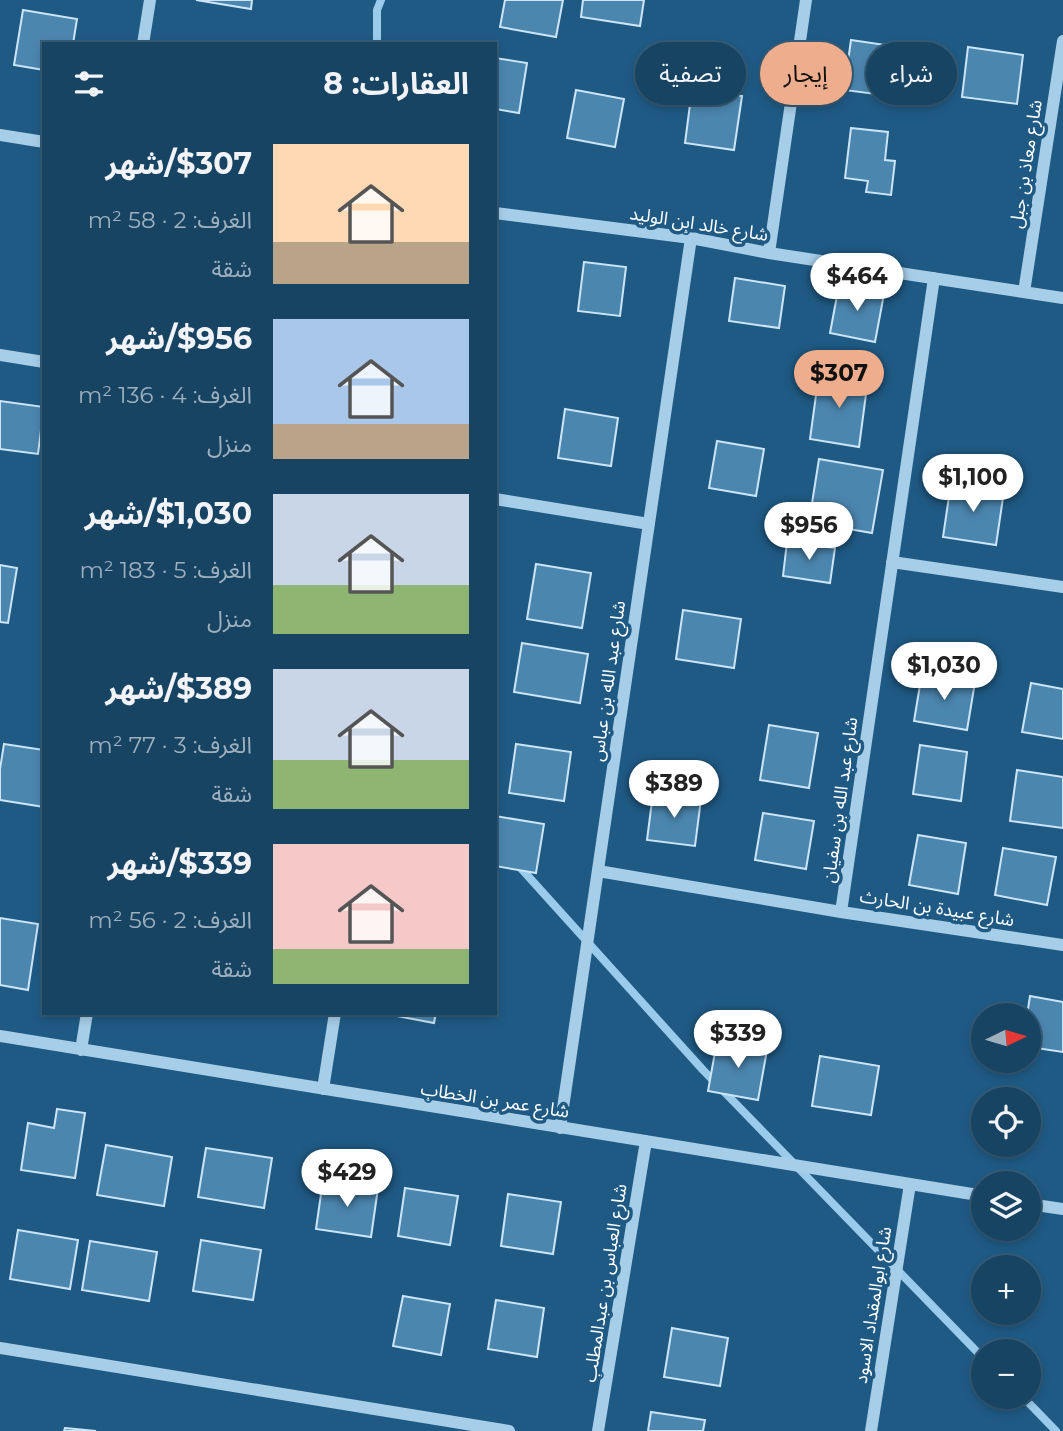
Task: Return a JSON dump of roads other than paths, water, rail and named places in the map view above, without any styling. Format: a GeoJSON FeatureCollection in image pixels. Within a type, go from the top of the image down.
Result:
{"type":"FeatureCollection","features":[{"type":"Feature","properties":{"kind":"street"},"geometry":{"type":"LineString","coordinates":[[144,42],[150,0]]}},
{"type":"Feature","properties":{"kind":"street"},"geometry":{"type":"LineString","coordinates":[[769,253],[806,0]]}},
{"type":"Feature","properties":{"kind":"street","name":"شارع معاذ بن جبل"},"geometry":{"type":"LineString","coordinates":[[1024,292],[1063,41]]}},
{"type":"Feature","properties":{"kind":"street"},"geometry":{"type":"LineString","coordinates":[[0,135],[42,142]]}},
{"type":"Feature","properties":{"kind":"street","name":"شارع خالد ابن الوليد"},"geometry":{"type":"LineString","coordinates":[[497,213],[691,238],[769,253],[1063,298]]}},
{"type":"Feature","properties":{"kind":"street","name":"شارع عبد الله بن عباس"},"geometry":{"type":"LineString","coordinates":[[560,1128],[691,238]]}},
{"type":"Feature","properties":{"kind":"street","name":"شارع عبد الله بن سفيان"},"geometry":{"type":"LineString","coordinates":[[841,912],[934,278]]}},
{"type":"Feature","properties":{"kind":"street"},"geometry":{"type":"LineString","coordinates":[[0,355],[42,362]]}},
{"type":"Feature","properties":{"kind":"street"},"geometry":{"type":"LineString","coordinates":[[497,499],[649,524]]}},
{"type":"Feature","properties":{"kind":"street"},"geometry":{"type":"LineString","coordinates":[[892,562],[1063,587]]}},
{"type":"Feature","properties":{"kind":"street","name":"شارع عبيدة بن الحارث"},"geometry":{"type":"LineString","coordinates":[[598,871],[841,912],[1063,945]]}},
{"type":"Feature","properties":{"kind":"street"},"geometry":{"type":"LineString","coordinates":[[81,1050],[87,1015]]}},
{"type":"Feature","properties":{"kind":"street"},"geometry":{"type":"LineString","coordinates":[[323,1089],[335,1015]]}},
{"type":"Feature","properties":{"kind":"street","name":"شارع عمر بن الخطاب"},"geometry":{"type":"LineString","coordinates":[[0,1037],[971,1194]]}},
{"type":"Feature","properties":{"kind":"street","name":"شارع العباس بن عبدالمطلب"},"geometry":{"type":"LineString","coordinates":[[598,1431],[646,1141]]}},
{"type":"Feature","properties":{"kind":"street","name":"شارع ابوالمقداد الاسود"},"geometry":{"type":"LineString","coordinates":[[870,1431],[910,1184]]}},
{"type":"Feature","properties":{"kind":"street"},"geometry":{"type":"LineString","coordinates":[[1041,1206],[1063,1209]]}},
{"type":"Feature","properties":{"kind":"street"},"geometry":{"type":"LineString","coordinates":[[0,1348],[509,1431]]}},
{"type":"Feature","properties":{"kind":"waterway"},"geometry":{"type":"LineString","coordinates":[[377,42],[377,10],[381,0]]}},
{"type":"Feature","properties":{"kind":"waterway"},"geometry":{"type":"LineString","coordinates":[[518,865],[703,1070],[971,1346]]}},
{"type":"Feature","properties":{"kind":"waterway"},"geometry":{"type":"LineString","coordinates":[[1035,1409],[1056,1431]]}}]}
